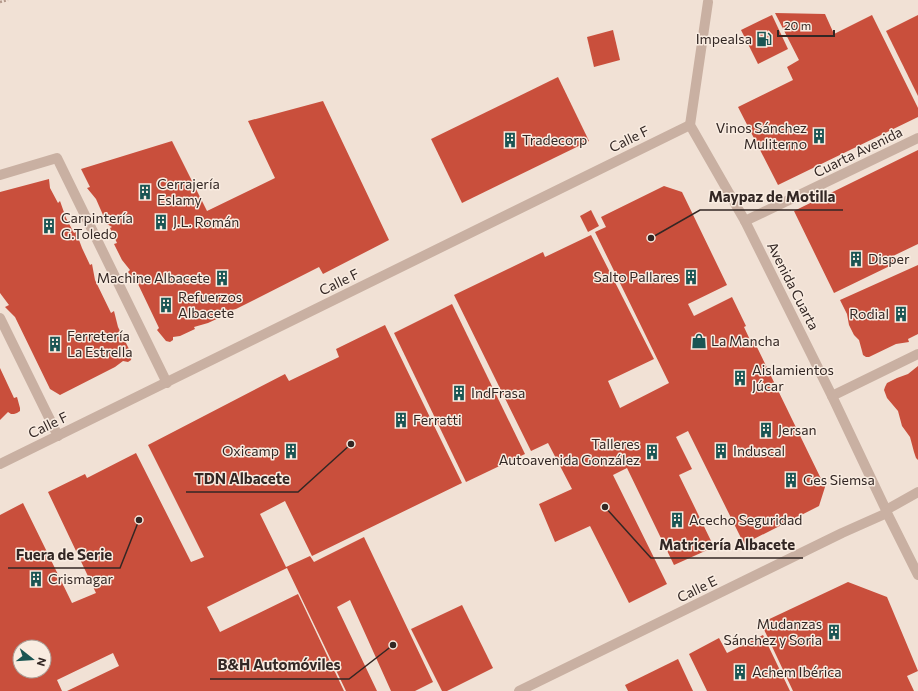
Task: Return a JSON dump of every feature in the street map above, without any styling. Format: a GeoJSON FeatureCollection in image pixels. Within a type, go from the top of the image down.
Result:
{"type":"FeatureCollection","features":[{"type":"Feature","properties":{"kind":"street"},"geometry":{"type":"LineString","coordinates":[[690,125],[708,2]]}},
{"type":"Feature","properties":{"kind":"street","name":"Avenida Cuarta"},"geometry":{"type":"LineString","coordinates":[[690,125],[745,221],[832,396],[918,575]]}},
{"type":"Feature","properties":{"kind":"street","name":"Calle F"},"geometry":{"type":"LineString","coordinates":[[0,464],[690,125]]}},
{"type":"Feature","properties":{"kind":"street","name":"Cuarta Avenida"},"geometry":{"type":"LineString","coordinates":[[745,221],[918,138]]}},
{"type":"Feature","properties":{"kind":"street"},"geometry":{"type":"LineString","coordinates":[[0,175],[57,158],[167,382]]}},
{"type":"Feature","properties":{"kind":"street"},"geometry":{"type":"LineString","coordinates":[[0,318],[58,436]]}},
{"type":"Feature","properties":{"kind":"street"},"geometry":{"type":"LineString","coordinates":[[832,396],[918,354]]}},
{"type":"Feature","properties":{"kind":"street","name":"Calle E"},"geometry":{"type":"LineString","coordinates":[[519,691],[887,512],[918,492]]}},
{"type":"Feature","properties":{"kind":"path"},"geometry":{"type":"LineString","coordinates":[[0,2],[8,0]]}},
{"type":"Feature","properties":{"kind":"building"},"geometry":{"type":"Polygon","coordinates":[[[775,13],[825,14],[834,34],[872,15],[918,108],[918,117],[778,185],[738,107],[793,80],[787,67],[799,60],[775,13]]]}},
{"type":"Feature","properties":{"kind":"building","name":"Impealsa"},"geometry":{"type":"Polygon","coordinates":[[[772,15],[788,49],[758,64],[741,30],[772,15]]]}},
{"type":"Feature","properties":{"kind":"building"},"geometry":{"type":"Polygon","coordinates":[[[918,15],[918,96],[886,31],[918,15]]]}},
{"type":"Feature","properties":{"kind":"building"},"geometry":{"type":"Polygon","coordinates":[[[613,30],[620,60],[594,67],[587,37],[613,30]]]}},
{"type":"Feature","properties":{"kind":"building","name":"Tradecorp"},"geometry":{"type":"Polygon","coordinates":[[[558,77],[589,141],[462,203],[431,139],[558,77]]]}},
{"type":"Feature","properties":{"kind":"building"},"geometry":{"type":"Polygon","coordinates":[[[323,101],[389,240],[323,274],[319,267],[236,309],[222,312],[223,316],[208,323],[194,327],[195,329],[180,336],[173,337],[173,340],[170,342],[166,341],[157,330],[159,328],[138,284],[128,272],[130,270],[122,260],[114,244],[117,243],[110,228],[112,227],[107,224],[101,216],[103,215],[96,199],[87,188],[90,187],[81,169],[172,141],[207,211],[275,178],[248,121],[323,101]]]}},
{"type":"Feature","properties":{"kind":"building"},"geometry":{"type":"Polygon","coordinates":[[[918,150],[918,244],[893,256],[896,263],[834,293],[794,211],[918,150]]]}},
{"type":"Feature","properties":{"kind":"building"},"geometry":{"type":"Polygon","coordinates":[[[49,179],[50,188],[58,203],[60,201],[66,218],[74,233],[76,232],[90,265],[92,264],[95,280],[111,313],[114,311],[118,327],[132,355],[131,360],[128,362],[123,361],[115,367],[60,395],[50,389],[15,317],[5,307],[9,305],[0,293],[0,192],[49,179]]]}},
{"type":"Feature","properties":{"kind":"building"},"geometry":{"type":"Polygon","coordinates":[[[664,186],[682,192],[727,285],[688,304],[694,316],[732,297],[746,326],[744,327],[751,342],[754,341],[825,487],[819,506],[744,544],[688,431],[676,437],[692,469],[679,475],[714,547],[674,565],[627,468],[613,475],[667,584],[629,603],[590,526],[555,542],[539,504],[572,489],[548,443],[531,451],[454,295],[543,252],[545,257],[591,235],[654,359],[608,381],[620,408],[669,383],[595,232],[606,227],[601,217],[664,186]]]}},
{"type":"Feature","properties":{"kind":"building"},"geometry":{"type":"Polygon","coordinates":[[[591,210],[599,226],[588,232],[580,216],[591,210]]]}},
{"type":"Feature","properties":{"kind":"building"},"geometry":{"type":"Polygon","coordinates":[[[918,265],[918,334],[908,339],[909,342],[896,344],[866,357],[863,355],[859,340],[854,335],[849,325],[847,314],[840,300],[918,265]]]}},
{"type":"Feature","properties":{"kind":"building","name":"IndFrasa"},"geometry":{"type":"Polygon","coordinates":[[[452,304],[525,454],[466,482],[394,333],[452,304]]]}},
{"type":"Feature","properties":{"kind":"building"},"geometry":{"type":"Polygon","coordinates":[[[385,325],[462,483],[312,556],[285,501],[260,514],[286,567],[310,556],[314,562],[364,537],[433,682],[415,691],[391,691],[350,600],[337,607],[377,691],[346,691],[287,568],[207,607],[220,632],[298,594],[344,691],[67,691],[119,666],[113,653],[57,680],[62,691],[0,691],[0,515],[23,503],[72,603],[96,593],[48,492],[85,474],[87,478],[136,453],[191,562],[204,557],[148,445],[285,374],[289,381],[339,357],[336,349],[385,325]]]}},
{"type":"Feature","properties":{"kind":"building"},"geometry":{"type":"Polygon","coordinates":[[[918,366],[918,460],[916,458],[910,437],[902,426],[898,411],[887,398],[884,390],[887,383],[908,374],[918,366]]]}},
{"type":"Feature","properties":{"kind":"building"},"geometry":{"type":"Polygon","coordinates":[[[0,368],[14,398],[17,397],[20,411],[14,414],[8,412],[0,420],[0,368]]]}},
{"type":"Feature","properties":{"kind":"building","name":"Mudanzas Sánchez y Soria"},"geometry":{"type":"Polygon","coordinates":[[[848,582],[887,597],[918,671],[907,676],[914,691],[793,691],[761,623],[848,582]]]}},
{"type":"Feature","properties":{"kind":"building"},"geometry":{"type":"Polygon","coordinates":[[[462,605],[493,668],[447,691],[442,691],[411,629],[462,605]]]}},
{"type":"Feature","properties":{"kind":"building","name":"Achem Ibérica"},"geometry":{"type":"Polygon","coordinates":[[[763,635],[790,691],[707,691],[689,654],[719,638],[727,653],[763,635]]]}},
{"type":"Feature","properties":{"kind":"building"},"geometry":{"type":"Polygon","coordinates":[[[678,659],[693,691],[628,691],[625,685],[678,659]]]}},
{"type":"Feature","properties":{"kind":"place","name":"Impealsa"},"geometry":{"type":"Point","coordinates":[764,39]}},
{"type":"Feature","properties":{"kind":"place","name":"Vinos Sánchez Muliterno"},"geometry":{"type":"Point","coordinates":[819,136]}},
{"type":"Feature","properties":{"kind":"place","name":"Tradecorp"},"geometry":{"type":"Point","coordinates":[510,140]}},
{"type":"Feature","properties":{"kind":"place","name":"Cerrajería Eslamy"},"geometry":{"type":"Point","coordinates":[145,192]}},
{"type":"Feature","properties":{"kind":"place","name":"J.L. Román"},"geometry":{"type":"Point","coordinates":[161,222]}},
{"type":"Feature","properties":{"kind":"place","name":"Carpintería G.Toledo"},"geometry":{"type":"Point","coordinates":[49,226]}},
{"type":"Feature","properties":{"kind":"place","name":"Maypaz de Motilla"},"geometry":{"type":"Point","coordinates":[651,238]}},
{"type":"Feature","properties":{"kind":"place","name":"Disper"},"geometry":{"type":"Point","coordinates":[856,259]}},
{"type":"Feature","properties":{"kind":"place","name":"Salto Pallares"},"geometry":{"type":"Point","coordinates":[691,277]}},
{"type":"Feature","properties":{"kind":"place","name":"Machine Albacete"},"geometry":{"type":"Point","coordinates":[222,278]}},
{"type":"Feature","properties":{"kind":"place","name":"Refuerzos Albacete"},"geometry":{"type":"Point","coordinates":[166,305]}},
{"type":"Feature","properties":{"kind":"place","name":"Rodial"},"geometry":{"type":"Point","coordinates":[901,314]}},
{"type":"Feature","properties":{"kind":"place","name":"La Mancha"},"geometry":{"type":"Point","coordinates":[699,341]}},
{"type":"Feature","properties":{"kind":"place","name":"Ferretería La Estrella"},"geometry":{"type":"Point","coordinates":[55,344]}},
{"type":"Feature","properties":{"kind":"place","name":"Aislamientos Júcar"},"geometry":{"type":"Point","coordinates":[740,378]}},
{"type":"Feature","properties":{"kind":"place","name":"IndFrasa"},"geometry":{"type":"Point","coordinates":[459,393]}},
{"type":"Feature","properties":{"kind":"place","name":"Ferratti"},"geometry":{"type":"Point","coordinates":[401,420]}},
{"type":"Feature","properties":{"kind":"place","name":"Jersan"},"geometry":{"type":"Point","coordinates":[766,430]}},
{"type":"Feature","properties":{"kind":"place","name":"TDN Albacete"},"geometry":{"type":"Point","coordinates":[351,444]}},
{"type":"Feature","properties":{"kind":"place","name":"Oxicamp"},"geometry":{"type":"Point","coordinates":[291,451]}},
{"type":"Feature","properties":{"kind":"place","name":"Induscal"},"geometry":{"type":"Point","coordinates":[721,451]}},
{"type":"Feature","properties":{"kind":"place","name":"Talleres Autoavenida González"},"geometry":{"type":"Point","coordinates":[652,452]}},
{"type":"Feature","properties":{"kind":"place","name":"Ges Siemsa"},"geometry":{"type":"Point","coordinates":[791,480]}},
{"type":"Feature","properties":{"kind":"place","name":"Matricería Albacete"},"geometry":{"type":"Point","coordinates":[605,507]}},
{"type":"Feature","properties":{"kind":"place","name":"Fuera de Serie"},"geometry":{"type":"Point","coordinates":[139,520]}},
{"type":"Feature","properties":{"kind":"place","name":"Acecho Seguridad"},"geometry":{"type":"Point","coordinates":[677,520]}},
{"type":"Feature","properties":{"kind":"place","name":"Crismagar"},"geometry":{"type":"Point","coordinates":[36,579]}},
{"type":"Feature","properties":{"kind":"place","name":"Mudanzas Sánchez y Soria"},"geometry":{"type":"Point","coordinates":[834,632]}},
{"type":"Feature","properties":{"kind":"place","name":"B&H Automóviles"},"geometry":{"type":"Point","coordinates":[393,645]}},
{"type":"Feature","properties":{"kind":"place","name":"Achem Ibérica"},"geometry":{"type":"Point","coordinates":[740,672]}}]}
